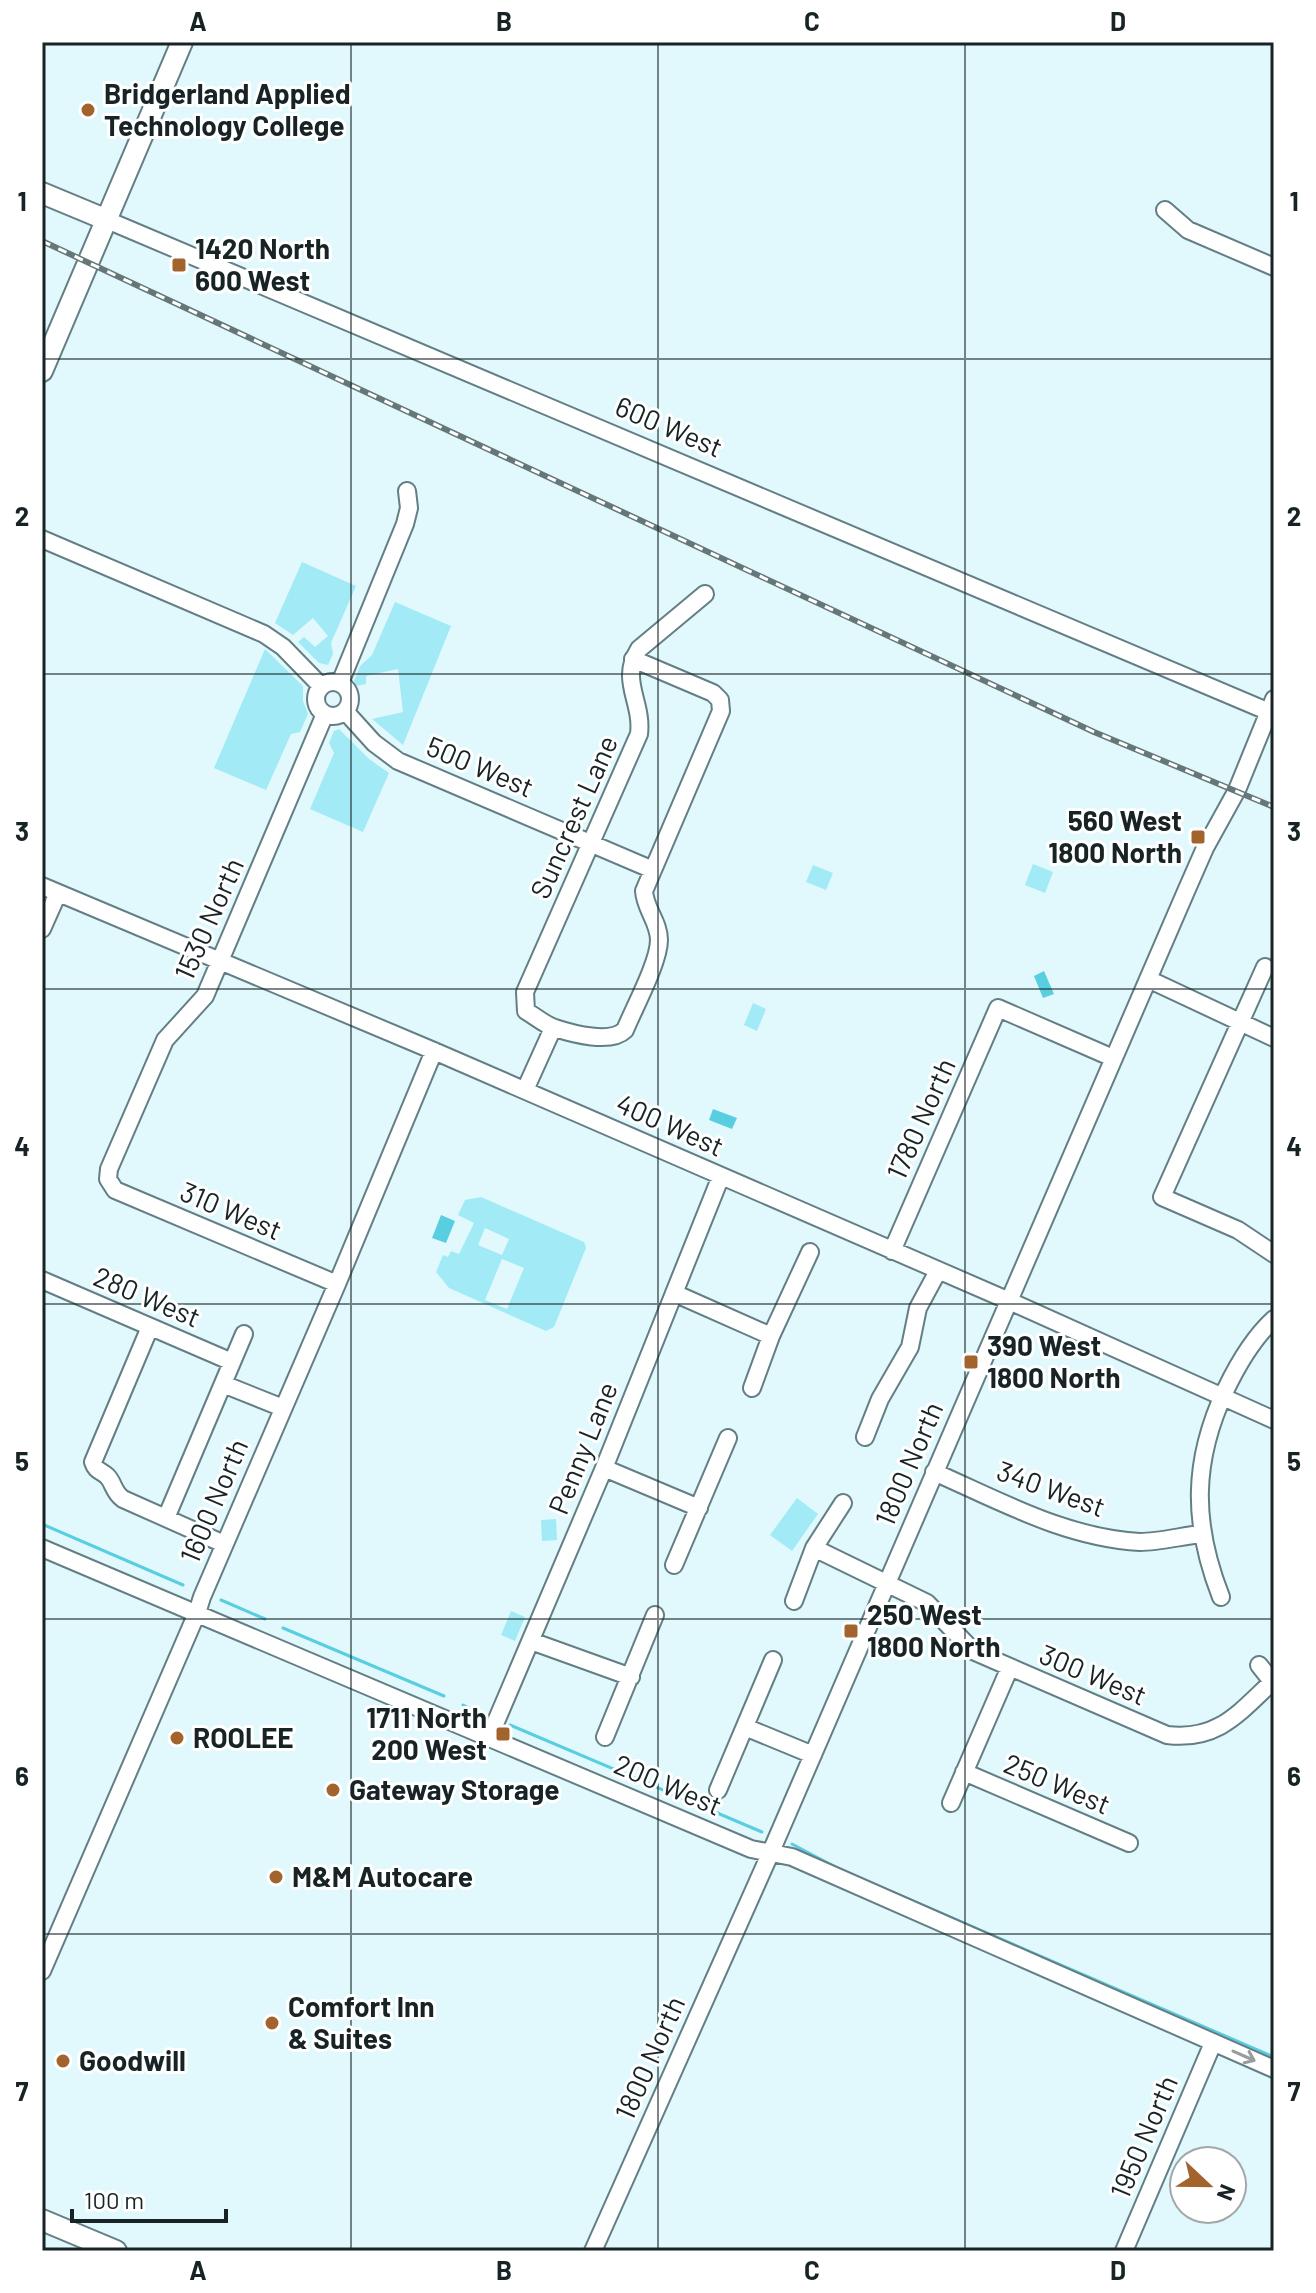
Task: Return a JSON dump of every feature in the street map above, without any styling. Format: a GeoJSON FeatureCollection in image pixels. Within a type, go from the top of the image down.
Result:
{"type":"FeatureCollection","features":[{"type":"Feature","properties":{"kind":"main road"},"geometry":{"type":"LineString","coordinates":[[42,371],[182,42]]}},
{"type":"Feature","properties":{"kind":"main road","name":"600 West"},"geometry":{"type":"LineString","coordinates":[[42,193],[107,220]]}},
{"type":"Feature","properties":{"kind":"main road"},"geometry":{"type":"LineString","coordinates":[[42,2220],[116,2251]]}},
{"type":"Feature","properties":{"kind":"street"},"geometry":{"type":"LineString","coordinates":[[1165,210],[1188,230],[1274,267]]}},
{"type":"Feature","properties":{"kind":"street","name":"600 West"},"geometry":{"type":"LineString","coordinates":[[107,220],[1272,708]]}},
{"type":"Feature","properties":{"kind":"street"},"geometry":{"type":"LineString","coordinates":[[340,683],[405,524],[409,508],[407,491]]}},
{"type":"Feature","properties":{"kind":"street"},"geometry":{"type":"LineString","coordinates":[[42,539],[264,634],[283,647],[321,686]]}},
{"type":"Feature","properties":{"kind":"street"},"geometry":{"type":"LineString","coordinates":[[525,1090],[553,1028],[608,1039],[618,1037],[625,1030],[655,959],[658,928],[645,904],[644,891],[721,711],[720,700],[713,693],[633,659],[639,649],[705,594]]}},
{"type":"Feature","properties":{"kind":"street","name":"Suncrest Lane"},"geometry":{"type":"LineString","coordinates":[[553,1028],[526,1011],[525,992],[639,734],[641,716],[629,675],[633,659]]}},
{"type":"Feature","properties":{"kind":"street"},"geometry":{"type":"LineString","coordinates":[[330,682],[340,683],[350,696],[345,711],[336,716],[325,714],[316,701],[321,686],[330,682]]}},
{"type":"Feature","properties":{"kind":"street","name":"1800 North"},"geometry":{"type":"LineString","coordinates":[[593,2251],[770,1854],[1205,848],[1237,790],[1272,708]]}},
{"type":"Feature","properties":{"kind":"street","name":"500 West"},"geometry":{"type":"LineString","coordinates":[[345,711],[374,743],[398,761],[653,870]]}},
{"type":"Feature","properties":{"kind":"street","name":"1530 North"},"geometry":{"type":"LineString","coordinates":[[108,1179],[109,1169],[165,1040],[205,996],[325,714]]}},
{"type":"Feature","properties":{"kind":"street"},"geometry":{"type":"LineString","coordinates":[[42,929],[50,889]]}},
{"type":"Feature","properties":{"kind":"street","name":"400 West"},"geometry":{"type":"LineString","coordinates":[[50,889],[525,1090],[1274,1420]]}},
{"type":"Feature","properties":{"kind":"street"},"geometry":{"type":"LineString","coordinates":[[1265,967],[1162,1197],[1238,1230],[1274,1254]]}},
{"type":"Feature","properties":{"kind":"street"},"geometry":{"type":"LineString","coordinates":[[1148,979],[1274,1038]]}},
{"type":"Feature","properties":{"kind":"street","name":"1780 North"},"geometry":{"type":"LineString","coordinates":[[892,1251],[998,1008],[1113,1058]]}},
{"type":"Feature","properties":{"kind":"street","name":"1600 North"},"geometry":{"type":"LineString","coordinates":[[42,1971],[434,1051]]}},
{"type":"Feature","properties":{"kind":"street","name":"Penny Lane"},"geometry":{"type":"LineString","coordinates":[[489,1738],[604,1468],[721,1176]]}},
{"type":"Feature","properties":{"kind":"street","name":"310 West"},"geometry":{"type":"LineString","coordinates":[[108,1179],[115,1190],[337,1284]]}},
{"type":"Feature","properties":{"kind":"street"},"geometry":{"type":"LineString","coordinates":[[752,1388],[771,1336],[810,1252]]}},
{"type":"Feature","properties":{"kind":"street"},"geometry":{"type":"LineString","coordinates":[[865,1437],[880,1399],[910,1347],[918,1308],[938,1271]]}},
{"type":"Feature","properties":{"kind":"street","name":"280 West"},"geometry":{"type":"LineString","coordinates":[[42,1280],[232,1362]]}},
{"type":"Feature","properties":{"kind":"street"},"geometry":{"type":"LineString","coordinates":[[674,1293],[771,1336]]}},
{"type":"Feature","properties":{"kind":"street"},"geometry":{"type":"LineString","coordinates":[[1221,1597],[1208,1566],[1201,1534],[1198,1487],[1205,1441],[1239,1362],[1274,1319]]}},
{"type":"Feature","properties":{"kind":"street"},"geometry":{"type":"LineString","coordinates":[[150,1327],[93,1462],[95,1468],[106,1476],[117,1495],[224,1544]]}},
{"type":"Feature","properties":{"kind":"street"},"geometry":{"type":"LineString","coordinates":[[166,1518],[244,1334]]}},
{"type":"Feature","properties":{"kind":"street"},"geometry":{"type":"LineString","coordinates":[[223,1384],[283,1408]]}},
{"type":"Feature","properties":{"kind":"street"},"geometry":{"type":"LineString","coordinates":[[674,1565],[728,1438]]}},
{"type":"Feature","properties":{"kind":"street"},"geometry":{"type":"LineString","coordinates":[[604,1468],[699,1508]]}},
{"type":"Feature","properties":{"kind":"street","name":"340 West"},"geometry":{"type":"LineString","coordinates":[[934,1472],[1055,1525],[1093,1536],[1142,1542],[1201,1534]]}},
{"type":"Feature","properties":{"kind":"street"},"geometry":{"type":"LineString","coordinates":[[794,1601],[814,1548],[843,1503]]}},
{"type":"Feature","properties":{"kind":"street","name":"200 West"},"geometry":{"type":"LineString","coordinates":[[42,1548],[751,1849],[792,1857],[1274,2069]]}},
{"type":"Feature","properties":{"kind":"street","name":"300 West"},"geometry":{"type":"LineString","coordinates":[[814,1548],[927,1603],[973,1651],[1167,1735],[1189,1738],[1210,1733],[1232,1719],[1273,1683]]}},
{"type":"Feature","properties":{"kind":"street"},"geometry":{"type":"LineString","coordinates":[[605,1737],[655,1615]]}},
{"type":"Feature","properties":{"kind":"street"},"geometry":{"type":"LineString","coordinates":[[531,1641],[631,1677]]}},
{"type":"Feature","properties":{"kind":"street"},"geometry":{"type":"LineString","coordinates":[[718,1790],[773,1660]]}},
{"type":"Feature","properties":{"kind":"street"},"geometry":{"type":"LineString","coordinates":[[1259,1665],[1273,1683]]}},
{"type":"Feature","properties":{"kind":"street"},"geometry":{"type":"LineString","coordinates":[[951,1803],[1010,1667]]}},
{"type":"Feature","properties":{"kind":"street"},"geometry":{"type":"LineString","coordinates":[[745,1727],[813,1755]]}},
{"type":"Feature","properties":{"kind":"street","name":"250 West"},"geometry":{"type":"LineString","coordinates":[[964,1772],[1129,1843]]}},
{"type":"Feature","properties":{"kind":"street","name":"1950 North"},"geometry":{"type":"LineString","coordinates":[[1124,2251],[1213,2043]]}},
{"type":"Feature","properties":{"kind":"shaded area"},"geometry":{"type":"Polygon","coordinates":[[[302,562],[356,586],[331,643],[333,654],[328,665],[319,663],[298,642],[304,637],[315,647],[328,636],[313,618],[293,635],[275,623],[302,562]]]}},
{"type":"Feature","properties":{"kind":"shaded area"},"geometry":{"type":"Polygon","coordinates":[[[395,602],[451,626],[403,745],[372,719],[403,712],[398,669],[366,676],[366,684],[356,686],[354,681],[360,666],[372,655],[395,602]]]}},
{"type":"Feature","properties":{"kind":"shaded area"},"geometry":{"type":"Polygon","coordinates":[[[265,649],[303,686],[303,701],[308,714],[300,732],[291,734],[266,790],[214,768],[265,649]]]}},
{"type":"Feature","properties":{"kind":"shaded area"},"geometry":{"type":"Polygon","coordinates":[[[339,729],[369,759],[389,773],[363,832],[310,809],[334,753],[329,743],[334,731],[339,729]]]}},
{"type":"Feature","properties":{"kind":"shaded area"},"geometry":{"type":"Polygon","coordinates":[[[1033,864],[1053,872],[1045,893],[1025,885],[1033,864]]]}},
{"type":"Feature","properties":{"kind":"shaded area"},"geometry":{"type":"Polygon","coordinates":[[[813,865],[833,873],[826,890],[806,882],[813,865]]]}},
{"type":"Feature","properties":{"kind":"shaded area"},"geometry":{"type":"Polygon","coordinates":[[[1044,971],[1054,994],[1043,998],[1034,976],[1044,971]]]}},
{"type":"Feature","properties":{"kind":"shaded area"},"geometry":{"type":"Polygon","coordinates":[[[753,1003],[766,1009],[757,1031],[744,1025],[753,1003]]]}},
{"type":"Feature","properties":{"kind":"shaded area"},"geometry":{"type":"Polygon","coordinates":[[[713,1109],[737,1118],[732,1129],[709,1120],[713,1109]]]}},
{"type":"Feature","properties":{"kind":"shaded area"},"geometry":{"type":"Polygon","coordinates":[[[481,1197],[584,1242],[586,1248],[554,1327],[546,1331],[449,1288],[436,1272],[443,1255],[448,1257],[451,1251],[459,1254],[474,1223],[458,1215],[465,1200],[481,1197]],[[485,1228],[478,1245],[502,1255],[509,1239],[485,1228]],[[502,1259],[485,1300],[507,1309],[524,1268],[502,1259]]]}},
{"type":"Feature","properties":{"kind":"shaded area"},"geometry":{"type":"Polygon","coordinates":[[[441,1215],[455,1221],[446,1243],[432,1238],[441,1215]]]}},
{"type":"Feature","properties":{"kind":"shaded area"},"geometry":{"type":"Polygon","coordinates":[[[797,1498],[818,1514],[792,1551],[770,1535],[797,1498]]]}},
{"type":"Feature","properties":{"kind":"shaded area"},"geometry":{"type":"Polygon","coordinates":[[[556,1519],[557,1540],[542,1541],[541,1520],[556,1519]]]}},
{"type":"Feature","properties":{"kind":"shaded area"},"geometry":{"type":"Polygon","coordinates":[[[511,1611],[525,1617],[515,1641],[501,1635],[511,1611]]]}},
{"type":"Feature","properties":{"kind":"waterway"},"geometry":{"type":"LineString","coordinates":[[42,1524],[183,1585]]}},
{"type":"Feature","properties":{"kind":"waterway"},"geometry":{"type":"LineString","coordinates":[[221,1600],[265,1619]]}},
{"type":"Feature","properties":{"kind":"waterway"},"geometry":{"type":"LineString","coordinates":[[283,1628],[444,1696]]}},
{"type":"Feature","properties":{"kind":"waterway"},"geometry":{"type":"LineString","coordinates":[[463,1705],[479,1713]]}},
{"type":"Feature","properties":{"kind":"waterway"},"geometry":{"type":"LineString","coordinates":[[510,1725],[762,1832]]}},
{"type":"Feature","properties":{"kind":"waterway"},"geometry":{"type":"LineString","coordinates":[[792,1844],[841,1870]]}},
{"type":"Feature","properties":{"kind":"waterway"},"geometry":{"type":"LineString","coordinates":[[892,1892],[1274,2057]]}},
{"type":"Feature","properties":{"kind":"railway"},"geometry":{"type":"LineString","coordinates":[[42,241],[1094,732],[1274,807]]}},
{"type":"Feature","properties":{"kind":"place","name":"Bridgerland Applied Technology College"},"geometry":{"type":"Point","coordinates":[88,110]}},
{"type":"Feature","properties":{"kind":"place","name":"1420 North 600 West"},"geometry":{"type":"Point","coordinates":[179,265]}},
{"type":"Feature","properties":{"kind":"place","name":"560 West 1800 North"},"geometry":{"type":"Point","coordinates":[1198,837]}},
{"type":"Feature","properties":{"kind":"place","name":"390 West 1800 North"},"geometry":{"type":"Point","coordinates":[971,1362]}},
{"type":"Feature","properties":{"kind":"place","name":"250 West 1800 North"},"geometry":{"type":"Point","coordinates":[851,1631]}},
{"type":"Feature","properties":{"kind":"place","name":"1711 North 200 West"},"geometry":{"type":"Point","coordinates":[503,1734]}},
{"type":"Feature","properties":{"kind":"place","name":"ROOLEE"},"geometry":{"type":"Point","coordinates":[177,1738]}},
{"type":"Feature","properties":{"kind":"place","name":"Gateway Storage"},"geometry":{"type":"Point","coordinates":[333,1790]}},
{"type":"Feature","properties":{"kind":"place","name":"M&M Autocare"},"geometry":{"type":"Point","coordinates":[276,1877]}},
{"type":"Feature","properties":{"kind":"place","name":"Comfort Inn & Suites"},"geometry":{"type":"Point","coordinates":[272,2023]}},
{"type":"Feature","properties":{"kind":"place","name":"Goodwill"},"geometry":{"type":"Point","coordinates":[63,2061]}}]}
